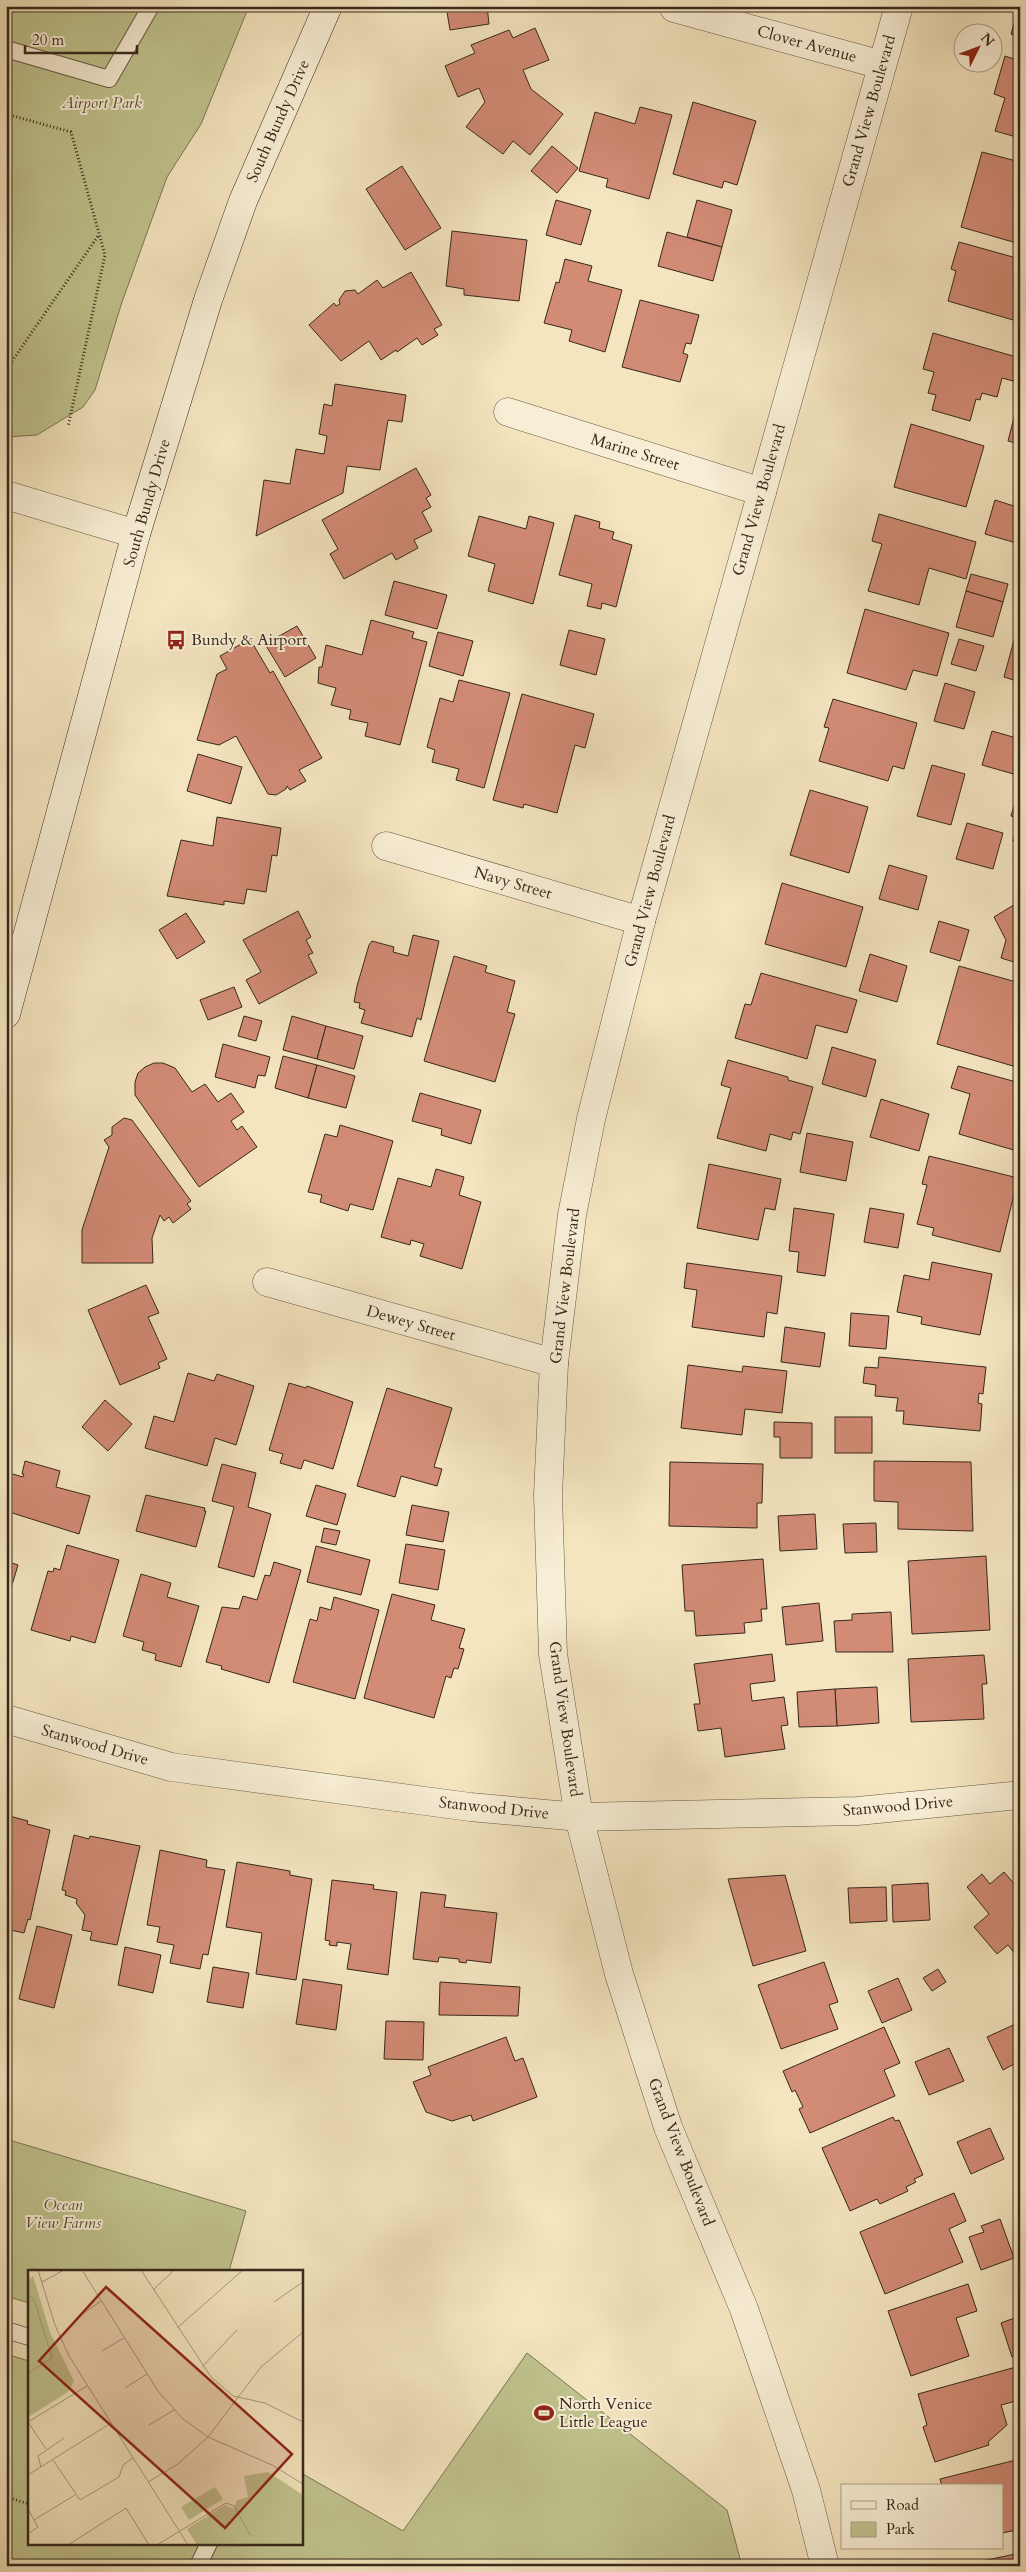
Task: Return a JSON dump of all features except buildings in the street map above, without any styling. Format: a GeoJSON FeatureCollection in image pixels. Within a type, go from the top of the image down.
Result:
{"type":"FeatureCollection","features":[{"type":"Feature","properties":{"kind":"street","name":"South Bundy Drive"},"geometry":{"type":"LineString","coordinates":[[6,1014],[12,975],[136,534],[208,300],[243,201],[328,6]]}},
{"type":"Feature","properties":{"kind":"street","name":"Grand View Boulevard"},"geometry":{"type":"LineString","coordinates":[[825,2566],[806,2490],[744,2309],[668,2127],[619,1974],[579,1817],[553,1654],[548,1495],[554,1363],[572,1215],[591,1119],[641,921],[899,6]]}},
{"type":"Feature","properties":{"kind":"street","name":"Clover Avenue"},"geometry":{"type":"LineString","coordinates":[[674,8],[882,65]]}},
{"type":"Feature","properties":{"kind":"street","name":"Marine Street"},"geometry":{"type":"LineString","coordinates":[[508,412],[762,492]]}},
{"type":"Feature","properties":{"kind":"street"},"geometry":{"type":"LineString","coordinates":[[6,496],[136,534]]}},
{"type":"Feature","properties":{"kind":"street","name":"Navy Street"},"geometry":{"type":"LineString","coordinates":[[386,846],[641,921]]}},
{"type":"Feature","properties":{"kind":"street","name":"Dewey Street"},"geometry":{"type":"LineString","coordinates":[[267,1282],[554,1363]]}},
{"type":"Feature","properties":{"kind":"street","name":"Stanwood Drive"},"geometry":{"type":"LineString","coordinates":[[6,1720],[171,1766],[470,1807],[579,1817],[858,1811],[1020,1795]]}},
{"type":"Feature","properties":{"kind":"lane"},"geometry":{"type":"LineString","coordinates":[[6,49],[109,79],[151,6]]}},
{"type":"Feature","properties":{"kind":"lane"},"geometry":{"type":"LineString","coordinates":[[6,2330],[28,2336]]}},
{"type":"Feature","properties":{"kind":"lane"},"geometry":{"type":"LineString","coordinates":[[198,2566],[209,2544]]}},
{"type":"Feature","properties":{"kind":"path"},"geometry":{"type":"LineString","coordinates":[[6,114],[71,132],[105,254],[68,427]]}},
{"type":"Feature","properties":{"kind":"path"},"geometry":{"type":"LineString","coordinates":[[6,370],[99,235]]}},
{"type":"Feature","properties":{"kind":"path"},"geometry":{"type":"LineString","coordinates":[[6,2497],[28,2504]]}},
{"type":"Feature","properties":{"kind":"green space","name":"Airport Park"},"geometry":{"type":"Polygon","coordinates":[[[6,6],[249,6],[201,124],[167,177],[121,305],[95,390],[83,407],[37,435],[6,437],[6,6]]]}},
{"type":"Feature","properties":{"kind":"green space","name":"Ocean View Farms"},"geometry":{"type":"Polygon","coordinates":[[[6,2139],[246,2211],[229,2270],[28,2270],[28,2303],[6,2296],[6,2139]]]}},
{"type":"Feature","properties":{"kind":"green space","name":"North Venice Little League"},"geometry":{"type":"Polygon","coordinates":[[[527,2353],[727,2510],[742,2566],[6,2566],[6,2354],[28,2361],[28,2544],[302,2544],[302,2474],[403,2531],[527,2353]]]}},
{"type":"Feature","properties":{"kind":"place","name":"Bundy & Airport"},"geometry":{"type":"Point","coordinates":[176,640]}},
{"type":"Feature","properties":{"kind":"place","name":"North Venice Little League"},"geometry":{"type":"Point","coordinates":[544,2413]}}]}
